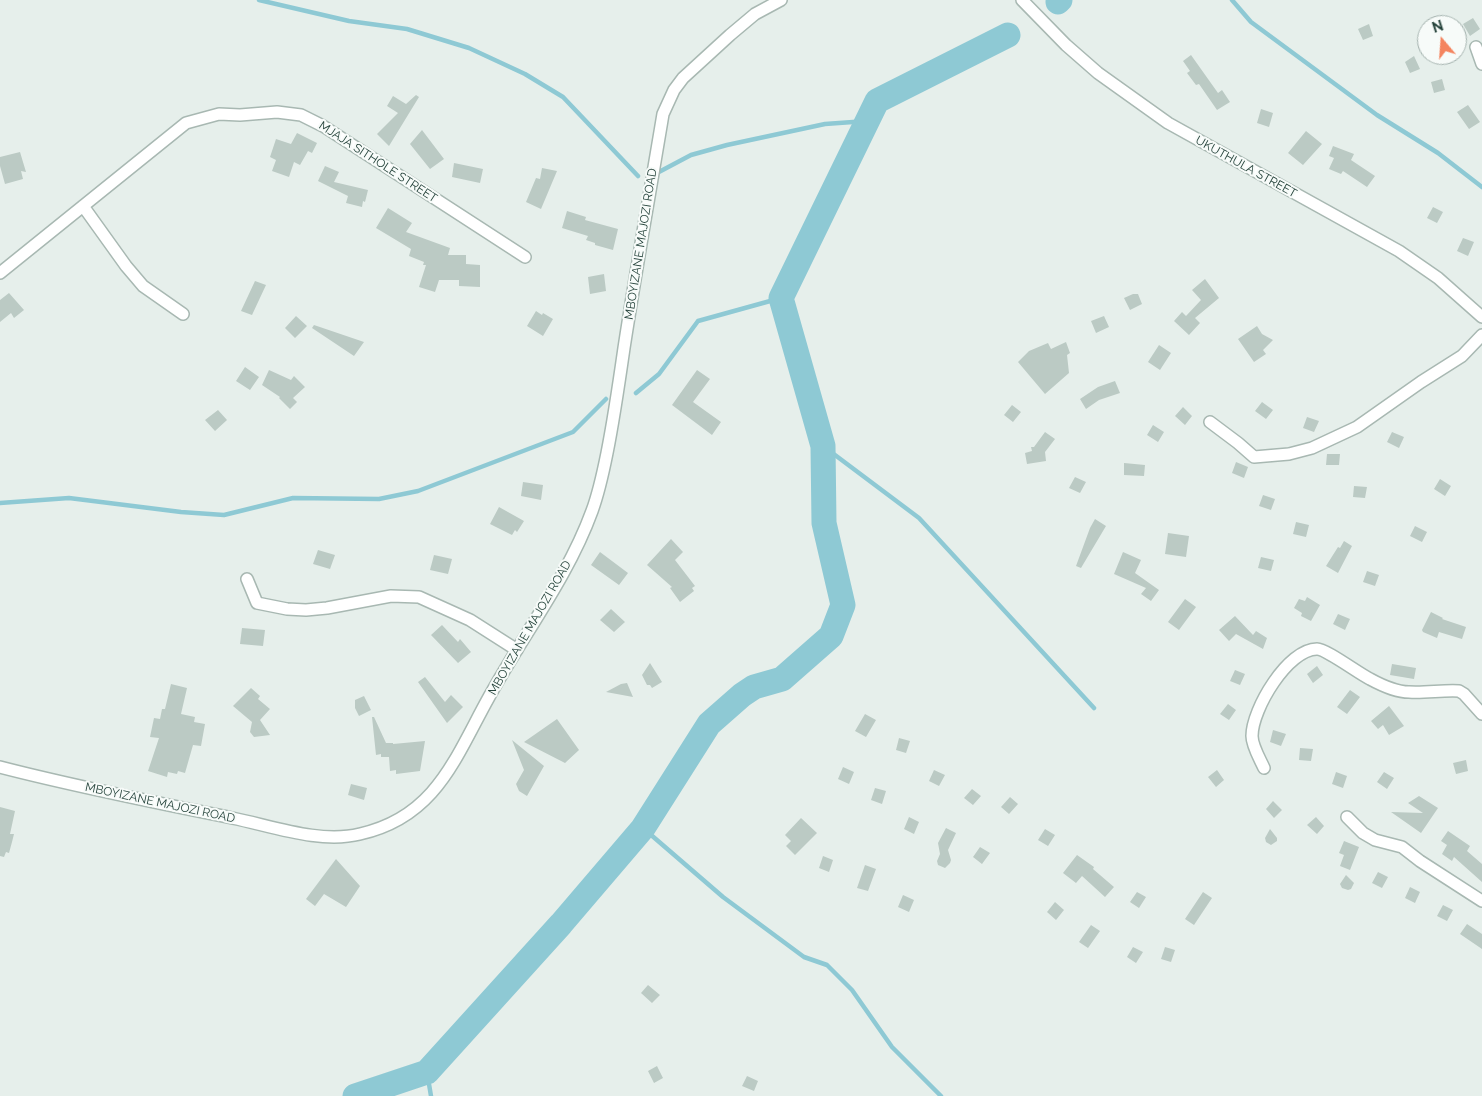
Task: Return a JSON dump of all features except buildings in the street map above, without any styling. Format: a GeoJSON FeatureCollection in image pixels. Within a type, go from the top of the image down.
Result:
{"type":"FeatureCollection","features":[{"type":"Feature","properties":{"kind":"street","name":"MBOYIZANE MAJOZI ROAD"},"geometry":{"type":"LineString","coordinates":[[0,767],[142,800],[280,829],[331,837],[363,834],[388,825],[404,817],[422,804],[436,789],[457,757],[490,694],[566,569],[588,522],[598,491],[616,406],[663,114],[668,102],[683,78],[730,35],[756,14],[781,0]]}},
{"type":"Feature","properties":{"kind":"street","name":"UKUTHULA STREET"},"geometry":{"type":"LineString","coordinates":[[1022,0],[1066,45],[1098,73],[1168,123],[1399,251],[1438,278],[1482,317]]}},
{"type":"Feature","properties":{"kind":"street"},"geometry":{"type":"LineString","coordinates":[[1476,47],[1482,64]]}},
{"type":"Feature","properties":{"kind":"street","name":"MJAJA SITHOLE STREET"},"geometry":{"type":"LineString","coordinates":[[0,273],[186,123],[219,114],[240,115],[277,112],[301,115],[323,126],[525,257]]}},
{"type":"Feature","properties":{"kind":"street"},"geometry":{"type":"LineString","coordinates":[[83,206],[126,266],[143,286],[183,314]]}},
{"type":"Feature","properties":{"kind":"street"},"geometry":{"type":"LineString","coordinates":[[1210,422],[1238,442],[1254,457],[1288,454],[1312,448],[1358,427],[1421,382],[1462,356],[1482,335]]}},
{"type":"Feature","properties":{"kind":"street"},"geometry":{"type":"LineString","coordinates":[[247,578],[257,603],[287,610],[327,608],[392,596],[419,597],[470,620],[517,650]]}},
{"type":"Feature","properties":{"kind":"street"},"geometry":{"type":"LineString","coordinates":[[1264,768],[1252,738],[1254,724],[1267,692],[1284,669],[1301,654],[1311,649],[1319,648],[1325,650],[1370,680],[1397,690],[1410,692],[1459,692],[1464,694],[1482,714]]}},
{"type":"Feature","properties":{"kind":"street"},"geometry":{"type":"LineString","coordinates":[[1346,817],[1375,840],[1402,847],[1420,861],[1482,901]]}},
{"type":"Feature","properties":{"kind":"waterway"},"geometry":{"type":"LineString","coordinates":[[259,0],[349,21],[407,29],[469,48],[525,74],[563,97],[638,176]]}},
{"type":"Feature","properties":{"kind":"waterway"},"geometry":{"type":"LineString","coordinates":[[1232,0],[1251,22],[1377,115],[1438,153],[1482,187]]}},
{"type":"Feature","properties":{"kind":"waterway"},"geometry":{"type":"LineString","coordinates":[[355,1096],[427,1072],[561,924],[643,828],[709,724],[754,687],[782,679],[831,636],[843,605],[824,523],[823,446],[781,298],[877,101],[1008,35]]}},
{"type":"Feature","properties":{"kind":"waterway"},"geometry":{"type":"LineString","coordinates":[[657,173],[691,155],[727,145],[825,124],[867,121]]}},
{"type":"Feature","properties":{"kind":"waterway"},"geometry":{"type":"LineString","coordinates":[[636,393],[659,374],[698,321],[781,298]]}},
{"type":"Feature","properties":{"kind":"waterway"},"geometry":{"type":"LineString","coordinates":[[0,503],[69,498],[181,512],[224,515],[293,498],[379,499],[418,491],[573,432],[606,399]]}},
{"type":"Feature","properties":{"kind":"waterway"},"geometry":{"type":"LineString","coordinates":[[823,446],[919,518],[1094,708]]}},
{"type":"Feature","properties":{"kind":"waterway"},"geometry":{"type":"LineString","coordinates":[[643,828],[723,897],[804,957],[827,965],[852,990],[892,1047],[941,1096]]}},
{"type":"Feature","properties":{"kind":"waterway"},"geometry":{"type":"LineString","coordinates":[[427,1072],[431,1096]]}}]}
